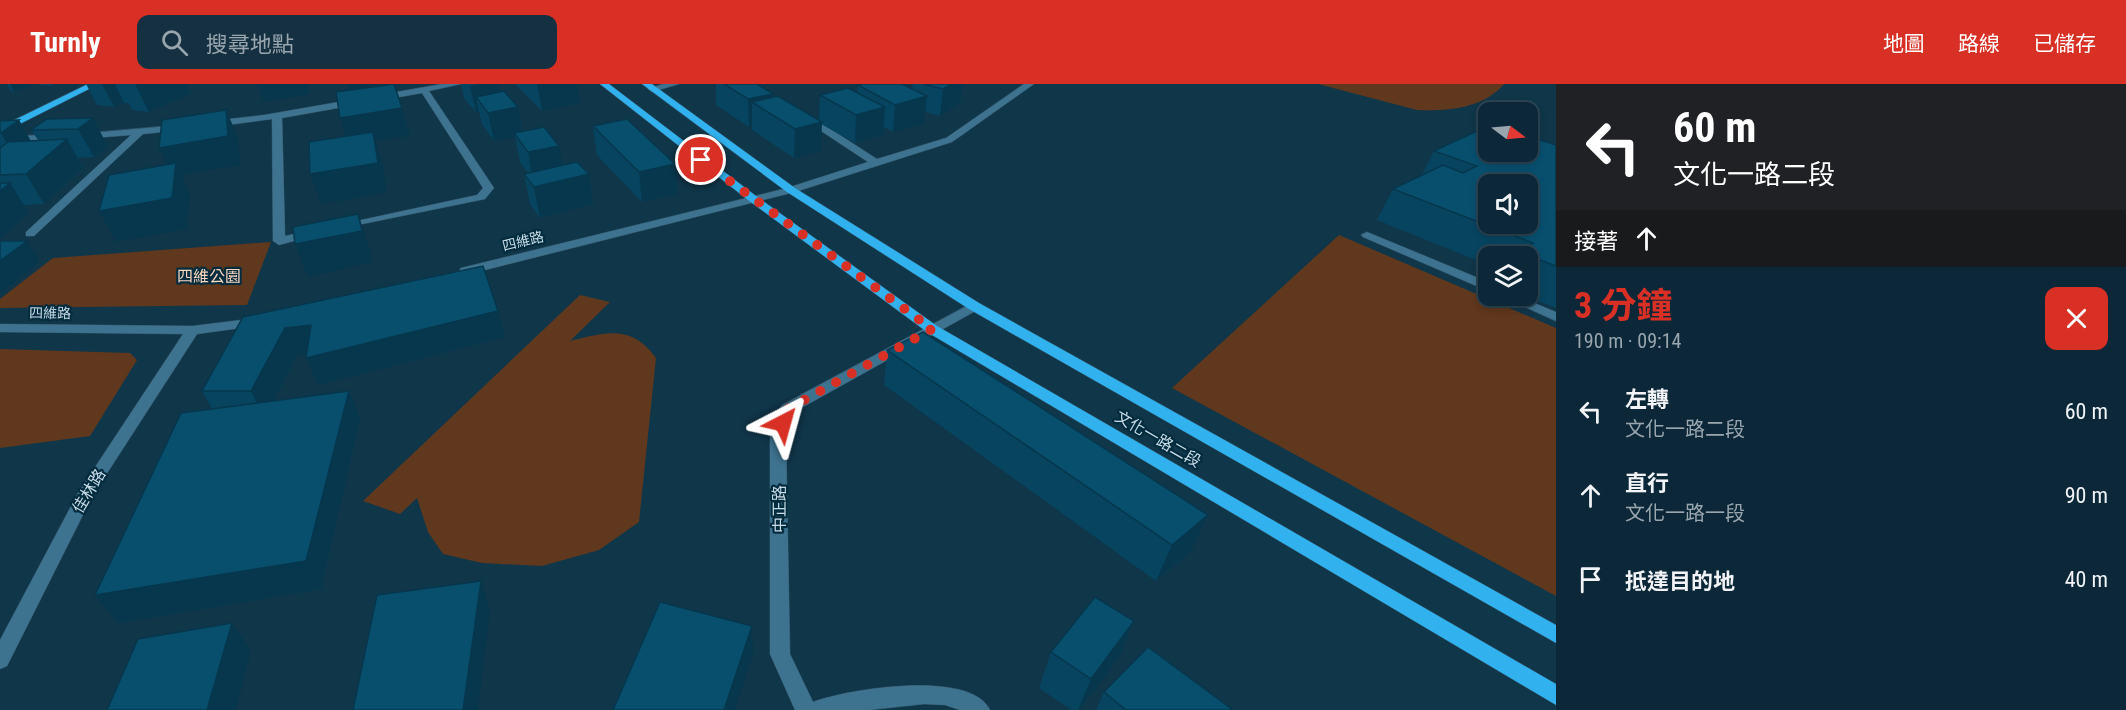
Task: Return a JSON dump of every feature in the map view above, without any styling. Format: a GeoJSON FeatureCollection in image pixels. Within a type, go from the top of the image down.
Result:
{"type":"FeatureCollection","features":[{"type":"Feature","properties":{"kind":"main road"},"geometry":{"type":"LineString","coordinates":[[0,131],[95,84]]}},
{"type":"Feature","properties":{"kind":"main road","name":"文化一路二段"},"geometry":{"type":"LineString","coordinates":[[604,84],[752,198],[932,329],[1556,695]]}},
{"type":"Feature","properties":{"kind":"main road","name":"文化一路二段"},"geometry":{"type":"LineString","coordinates":[[649,86],[791,190],[974,306],[1556,635]]}},
{"type":"Feature","properties":{"kind":"street"},"geometry":{"type":"LineString","coordinates":[[0,140],[139,133],[277,116],[457,84]]}},
{"type":"Feature","properties":{"kind":"street"},"geometry":{"type":"LineString","coordinates":[[649,86],[675,84]]}},
{"type":"Feature","properties":{"kind":"street","name":"四維路"},"geometry":{"type":"LineString","coordinates":[[446,276],[791,190],[949,140],[1030,84]]}},
{"type":"Feature","properties":{"kind":"street"},"geometry":{"type":"LineString","coordinates":[[277,116],[279,241],[481,197],[489,188],[424,90]]}},
{"type":"Feature","properties":{"kind":"street"},"geometry":{"type":"LineString","coordinates":[[815,123],[876,163]]}},
{"type":"Feature","properties":{"kind":"street"},"geometry":{"type":"LineString","coordinates":[[30,234],[139,133]]}},
{"type":"Feature","properties":{"kind":"street"},"geometry":{"type":"LineString","coordinates":[[1367,235],[1478,283]]}},
{"type":"Feature","properties":{"kind":"street","name":"中正路"},"geometry":{"type":"LineString","coordinates":[[806,710],[780,654],[778,438],[788,409],[974,306]]}},
{"type":"Feature","properties":{"kind":"street"},"geometry":{"type":"LineString","coordinates":[[1530,306],[1556,317]]}},
{"type":"Feature","properties":{"kind":"street","name":"四維路"},"geometry":{"type":"LineString","coordinates":[[0,328],[192,330],[271,319]]}},
{"type":"Feature","properties":{"kind":"street","name":"佳林路"},"geometry":{"type":"LineString","coordinates":[[0,660],[86,494],[192,330]]}},
{"type":"Feature","properties":{"kind":"street"},"geometry":{"type":"LineString","coordinates":[[818,710],[928,692],[969,701],[979,710]]}},
{"type":"Feature","properties":{"kind":"green space"},"geometry":{"type":"Polygon","coordinates":[[[1318,84],[1504,84],[1486,99],[1464,107],[1417,110],[1318,84]]]}},
{"type":"Feature","properties":{"kind":"green space"},"geometry":{"type":"Polygon","coordinates":[[[1339,235],[1478,295],[1478,306],[1505,306],[1556,328],[1556,596],[1172,388],[1339,235]]]}},
{"type":"Feature","properties":{"kind":"green space","name":"四維公園"},"geometry":{"type":"Polygon","coordinates":[[[271,242],[247,305],[0,308],[0,299],[53,258],[271,242]]]}},
{"type":"Feature","properties":{"kind":"green space"},"geometry":{"type":"Polygon","coordinates":[[[580,295],[610,302],[570,341],[606,333],[617,333],[637,340],[656,358],[639,522],[599,550],[542,566],[482,563],[443,554],[428,532],[417,498],[400,514],[363,501],[580,295]]]}},
{"type":"Feature","properties":{"kind":"green space"},"geometry":{"type":"Polygon","coordinates":[[[0,349],[130,353],[137,360],[90,436],[0,448],[0,349]]]}},
{"type":"Feature","properties":{"kind":"building"},"geometry":{"type":"Polygon","coordinates":[[[394,84],[402,108],[340,118],[336,92],[394,84]]]}},
{"type":"Feature","properties":{"kind":"building"},"geometry":{"type":"Polygon","coordinates":[[[724,84],[757,84],[773,94],[748,99],[724,84]]]}},
{"type":"Feature","properties":{"kind":"building"},"geometry":{"type":"Polygon","coordinates":[[[902,84],[927,96],[895,105],[858,85],[902,84]]]}},
{"type":"Feature","properties":{"kind":"building"},"geometry":{"type":"Polygon","coordinates":[[[923,84],[952,84],[943,89],[923,84]]]}},
{"type":"Feature","properties":{"kind":"building"},"geometry":{"type":"Polygon","coordinates":[[[848,88],[885,107],[856,115],[820,95],[848,88]]]}},
{"type":"Feature","properties":{"kind":"building"},"geometry":{"type":"Polygon","coordinates":[[[504,91],[518,107],[488,113],[476,97],[504,91]]]}},
{"type":"Feature","properties":{"kind":"building"},"geometry":{"type":"Polygon","coordinates":[[[778,96],[822,122],[795,129],[752,102],[778,96]]]}},
{"type":"Feature","properties":{"kind":"building"},"geometry":{"type":"Polygon","coordinates":[[[226,110],[228,136],[159,148],[162,120],[226,110]]]}},
{"type":"Feature","properties":{"kind":"building"},"geometry":{"type":"Polygon","coordinates":[[[93,118],[78,129],[31,130],[47,119],[93,118]]]}},
{"type":"Feature","properties":{"kind":"building"},"geometry":{"type":"Polygon","coordinates":[[[627,119],[675,164],[639,172],[593,126],[627,119]]]}},
{"type":"Feature","properties":{"kind":"building"},"geometry":{"type":"Polygon","coordinates":[[[19,120],[1,133],[0,133],[0,121],[19,120]]]}},
{"type":"Feature","properties":{"kind":"building"},"geometry":{"type":"Polygon","coordinates":[[[544,127],[559,146],[528,152],[514,133],[544,127]]]}},
{"type":"Feature","properties":{"kind":"building"},"geometry":{"type":"Polygon","coordinates":[[[1478,131],[1478,162],[1538,162],[1538,139],[1556,145],[1556,266],[1538,259],[1538,246],[1528,246],[1533,243],[1510,234],[1538,234],[1538,174],[1478,174],[1478,222],[1393,189],[1443,165],[1463,173],[1477,166],[1434,151],[1478,131]]]}},
{"type":"Feature","properties":{"kind":"building"},"geometry":{"type":"Polygon","coordinates":[[[373,132],[378,163],[310,174],[309,142],[373,132]]]}},
{"type":"Feature","properties":{"kind":"building"},"geometry":{"type":"Polygon","coordinates":[[[67,139],[26,174],[0,175],[0,148],[8,142],[67,139]]]}},
{"type":"Feature","properties":{"kind":"building"},"geometry":{"type":"Polygon","coordinates":[[[577,162],[589,174],[534,187],[524,174],[577,162]]]}},
{"type":"Feature","properties":{"kind":"building"},"geometry":{"type":"Polygon","coordinates":[[[176,163],[172,198],[99,211],[109,175],[176,163]]]}},
{"type":"Feature","properties":{"kind":"building"},"geometry":{"type":"Polygon","coordinates":[[[0,183],[10,183],[0,191],[0,183]]]}},
{"type":"Feature","properties":{"kind":"building"},"geometry":{"type":"Polygon","coordinates":[[[358,214],[362,231],[295,244],[293,227],[358,214]]]}},
{"type":"Feature","properties":{"kind":"building"},"geometry":{"type":"Polygon","coordinates":[[[0,241],[27,241],[0,261],[0,241]]]}},
{"type":"Feature","properties":{"kind":"building"},"geometry":{"type":"Polygon","coordinates":[[[483,266],[498,311],[306,358],[311,325],[285,328],[251,391],[202,391],[243,317],[483,266]]]}},
{"type":"Feature","properties":{"kind":"building"},"geometry":{"type":"Polygon","coordinates":[[[923,332],[1208,515],[1172,545],[887,350],[923,332]]]}},
{"type":"Feature","properties":{"kind":"building"},"geometry":{"type":"Polygon","coordinates":[[[349,391],[306,561],[95,595],[181,413],[349,391]]]}},
{"type":"Feature","properties":{"kind":"building"},"geometry":{"type":"Polygon","coordinates":[[[481,581],[463,710],[353,710],[377,595],[481,581]]]}},
{"type":"Feature","properties":{"kind":"building"},"geometry":{"type":"Polygon","coordinates":[[[1095,597],[1134,621],[1091,679],[1051,652],[1095,597]]]}},
{"type":"Feature","properties":{"kind":"building"},"geometry":{"type":"Polygon","coordinates":[[[660,602],[752,626],[724,710],[613,710],[660,602]]]}},
{"type":"Feature","properties":{"kind":"building"},"geometry":{"type":"Polygon","coordinates":[[[232,623],[207,710],[107,710],[138,639],[232,623]]]}},
{"type":"Feature","properties":{"kind":"building"},"geometry":{"type":"Polygon","coordinates":[[[1148,647],[1233,710],[1126,710],[1104,692],[1148,647]]]}},
{"type":"Feature","properties":{"kind":"route"},"geometry":{"type":"LineString","coordinates":[[701,160],[932,329],[788,409],[783,423]]}}]}
